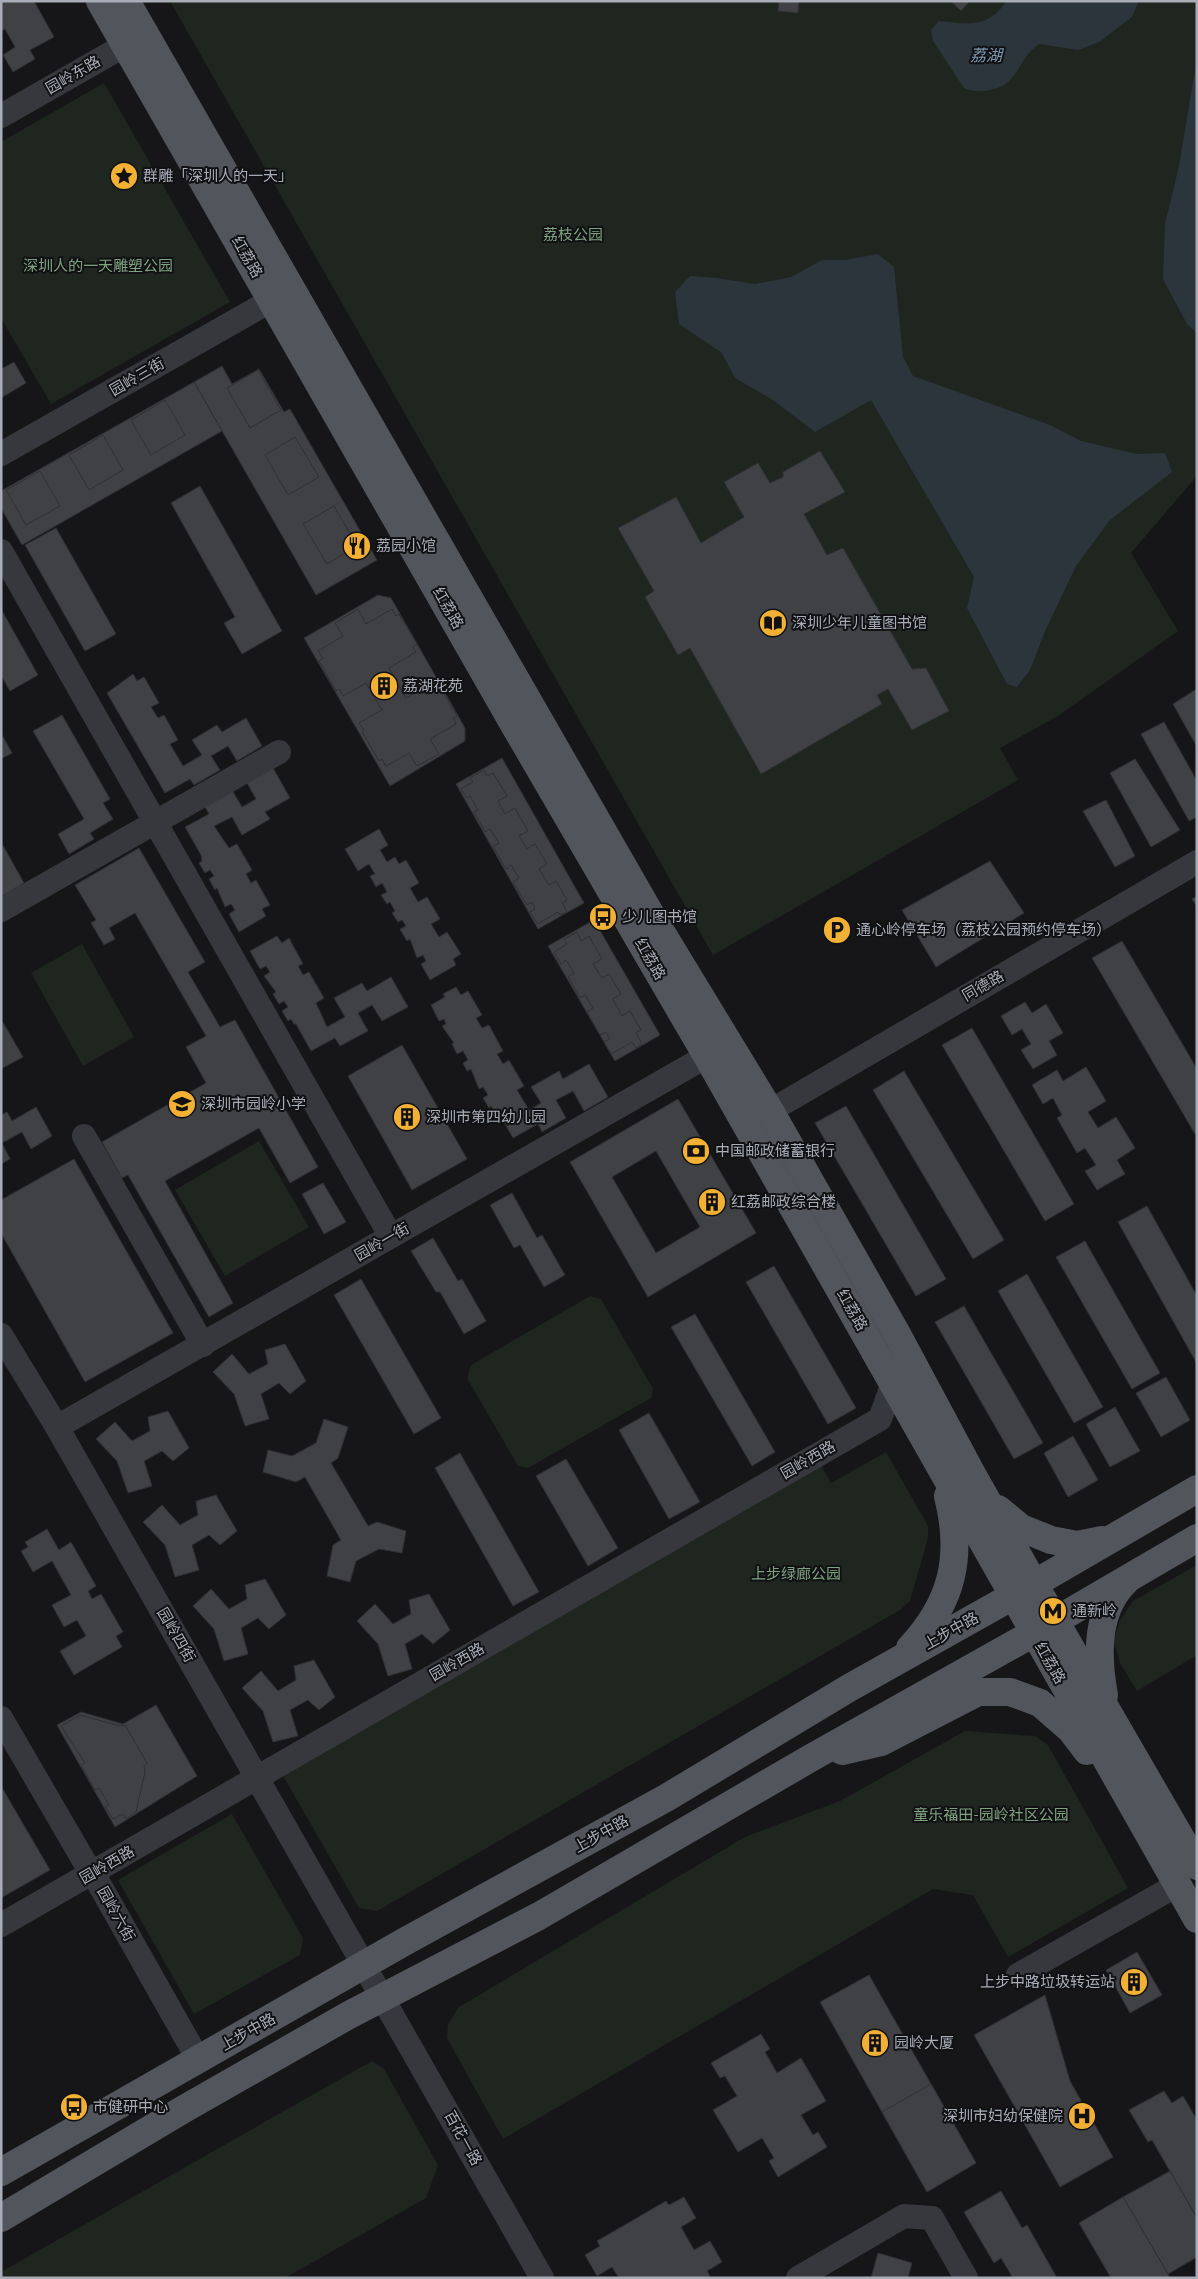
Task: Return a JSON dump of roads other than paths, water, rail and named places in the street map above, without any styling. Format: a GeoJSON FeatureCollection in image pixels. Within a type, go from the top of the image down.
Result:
{"type":"FeatureCollection","features":[{"type":"Feature","properties":{"kind":"main road","name":"红荔路"},"geometry":{"type":"LineString","coordinates":[[100,1],[135,40],[655,922],[770,1111],[898,1336],[972,1474],[1024,1590],[1135,1812],[1197,1919]]}},
{"type":"Feature","properties":{"kind":"main road","name":"红荔路"},"geometry":{"type":"LineString","coordinates":[[126,1],[135,40],[272,300],[516,728],[707,1056],[939,1466],[1024,1590]]}},
{"type":"Feature","properties":{"kind":"main road"},"geometry":{"type":"LineString","coordinates":[[894,1663],[914,1644],[932,1621],[944,1598],[953,1572],[956,1552],[955,1528],[939,1466]]}},
{"type":"Feature","properties":{"kind":"main road"},"geometry":{"type":"LineString","coordinates":[[972,1474],[996,1508],[1021,1528],[1051,1540],[1077,1545],[1111,1539]]}},
{"type":"Feature","properties":{"kind":"main road","name":"上步中路"},"geometry":{"type":"LineString","coordinates":[[1,2172],[365,1965],[666,1798],[894,1663],[1197,1489]]}},
{"type":"Feature","properties":{"kind":"main road"},"geometry":{"type":"LineString","coordinates":[[1,2218],[184,2109],[384,1998],[539,1916],[809,1759],[1044,1628],[1197,1538]]}},
{"type":"Feature","properties":{"kind":"main road"},"geometry":{"type":"LineString","coordinates":[[1109,1713],[1100,1672],[1101,1633],[1112,1600],[1120,1588],[1132,1576]]}},
{"type":"Feature","properties":{"kind":"main road","name":"红荔路"},"geometry":{"type":"LineString","coordinates":[[1044,1628],[1109,1713],[1197,1866]]}},
{"type":"Feature","properties":{"kind":"main road"},"geometry":{"type":"LineString","coordinates":[[809,1759],[881,1742],[978,1692],[1010,1692],[1040,1703],[1071,1730],[1135,1812]]}},
{"type":"Feature","properties":{"kind":"street","name":"园岭东路"},"geometry":{"type":"LineString","coordinates":[[1,116],[135,40]]}},
{"type":"Feature","properties":{"kind":"street","name":"园岭三街"},"geometry":{"type":"LineString","coordinates":[[1,454],[272,300]]}},
{"type":"Feature","properties":{"kind":"street"},"geometry":{"type":"LineString","coordinates":[[1,551],[386,1228]]}},
{"type":"Feature","properties":{"kind":"street"},"geometry":{"type":"LineString","coordinates":[[1,910],[279,752]]}},
{"type":"Feature","properties":{"kind":"street","name":"同德路"},"geometry":{"type":"LineString","coordinates":[[770,1111],[1197,862]]}},
{"type":"Feature","properties":{"kind":"street","name":"园岭一街"},"geometry":{"type":"LineString","coordinates":[[57,1427],[707,1056]]}},
{"type":"Feature","properties":{"kind":"street"},"geometry":{"type":"LineString","coordinates":[[84,1136],[203,1345]]}},
{"type":"Feature","properties":{"kind":"street","name":"园岭四街"},"geometry":{"type":"LineString","coordinates":[[1,1335],[57,1427],[365,1965]]}},
{"type":"Feature","properties":{"kind":"street","name":"园岭西路"},"geometry":{"type":"LineString","coordinates":[[1,1925],[880,1419],[893,1383]]}},
{"type":"Feature","properties":{"kind":"street","name":"园岭六街"},"geometry":{"type":"LineString","coordinates":[[1,1718],[198,2060]]}},
{"type":"Feature","properties":{"kind":"street"},"geometry":{"type":"LineString","coordinates":[[1018,1974],[1177,1885]]}},
{"type":"Feature","properties":{"kind":"street","name":"百花一路"},"geometry":{"type":"LineString","coordinates":[[365,1965],[542,2278]]}},
{"type":"Feature","properties":{"kind":"street"},"geometry":{"type":"LineString","coordinates":[[798,2278],[904,2216],[932,2218],[966,2278]]}},
{"type":"Feature","properties":{"kind":"water","name":"荔湖"},"geometry":{"type":"Polygon","coordinates":[[[1006,1],[1139,1],[1132,17],[1099,42],[1078,50],[1039,44],[1029,53],[1009,81],[1000,87],[981,91],[964,88],[933,41],[931,30],[939,21],[976,23],[984,20],[999,10],[1006,1]]]}},
{"type":"Feature","properties":{"kind":"water"},"geometry":{"type":"Polygon","coordinates":[[[1197,58],[1197,333],[1187,324],[1163,279],[1165,224],[1179,166],[1197,58]]]}},
{"type":"Feature","properties":{"kind":"water"},"geometry":{"type":"Polygon","coordinates":[[[878,254],[894,267],[903,357],[913,376],[1050,425],[1081,441],[1137,454],[1165,453],[1172,472],[1110,520],[1076,566],[1046,629],[1030,670],[1017,687],[1007,684],[967,608],[974,577],[871,400],[815,432],[773,400],[735,378],[722,353],[679,324],[675,292],[690,276],[755,284],[791,277],[822,260],[845,260],[878,254]]]}},
{"type":"Feature","properties":{"kind":"place","name":"群雕「深圳人的一天」"},"geometry":{"type":"Point","coordinates":[124,176]}},
{"type":"Feature","properties":{"kind":"place","name":"荔园小馆"},"geometry":{"type":"Point","coordinates":[357,546]}},
{"type":"Feature","properties":{"kind":"place","name":"深圳少年儿童图书馆"},"geometry":{"type":"Point","coordinates":[773,623]}},
{"type":"Feature","properties":{"kind":"place","name":"荔湖花苑"},"geometry":{"type":"Point","coordinates":[384,686]}},
{"type":"Feature","properties":{"kind":"place","name":"少儿图书馆"},"geometry":{"type":"Point","coordinates":[603,917]}},
{"type":"Feature","properties":{"kind":"place","name":"通心岭停车场（荔枝公园预约停车场）"},"geometry":{"type":"Point","coordinates":[837,930]}},
{"type":"Feature","properties":{"kind":"place","name":"深圳市园岭小学"},"geometry":{"type":"Point","coordinates":[182,1104]}},
{"type":"Feature","properties":{"kind":"place","name":"深圳市第四幼儿园"},"geometry":{"type":"Point","coordinates":[407,1117]}},
{"type":"Feature","properties":{"kind":"place","name":"中国邮政储蓄银行"},"geometry":{"type":"Point","coordinates":[696,1151]}},
{"type":"Feature","properties":{"kind":"place","name":"红荔邮政综合楼"},"geometry":{"type":"Point","coordinates":[712,1202]}},
{"type":"Feature","properties":{"kind":"place","name":"通新岭"},"geometry":{"type":"Point","coordinates":[1053,1611]}},
{"type":"Feature","properties":{"kind":"place","name":"上步中路垃圾转运站"},"geometry":{"type":"Point","coordinates":[1134,1982]}},
{"type":"Feature","properties":{"kind":"place","name":"园岭大厦"},"geometry":{"type":"Point","coordinates":[875,2043]}},
{"type":"Feature","properties":{"kind":"place","name":"市健研中心"},"geometry":{"type":"Point","coordinates":[74,2107]}},
{"type":"Feature","properties":{"kind":"place","name":"深圳市妇幼保健院"},"geometry":{"type":"Point","coordinates":[1082,2116]}},
{"type":"Feature","properties":{"kind":"park label","name":"荔枝公园"},"geometry":{"type":"Point","coordinates":[573,235]}},
{"type":"Feature","properties":{"kind":"park label","name":"深圳人的一天雕塑公园"},"geometry":{"type":"Point","coordinates":[98,266]}},
{"type":"Feature","properties":{"kind":"park label","name":"上步绿廊公园"},"geometry":{"type":"Point","coordinates":[796,1574]}},
{"type":"Feature","properties":{"kind":"park label","name":"童乐福田-园岭社区公园"},"geometry":{"type":"Point","coordinates":[991,1815]}}]}
